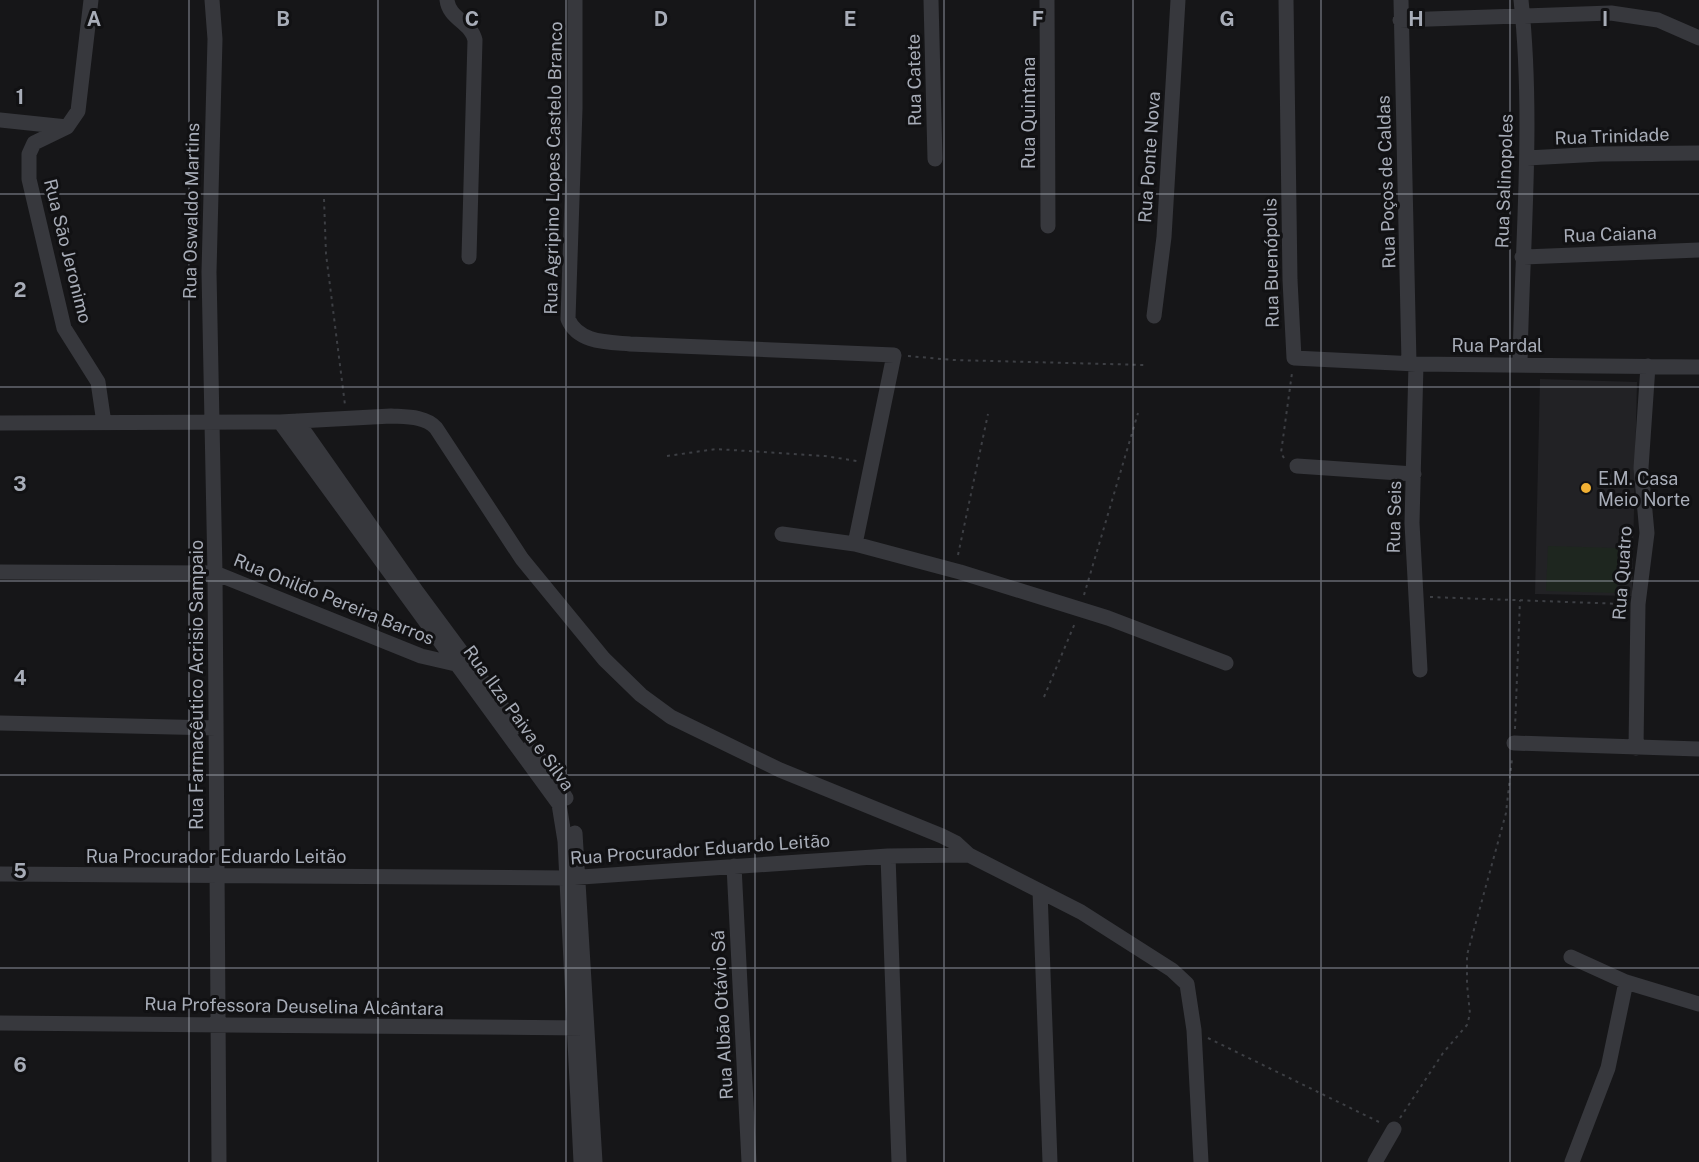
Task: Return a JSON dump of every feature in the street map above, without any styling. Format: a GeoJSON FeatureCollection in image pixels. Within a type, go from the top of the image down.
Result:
{"type":"FeatureCollection","features":[{"type":"Feature","properties":{"kind":"street"},"geometry":{"type":"LineString","coordinates":[[0,120],[67,127],[78,111],[91,0]]}},
{"type":"Feature","properties":{"kind":"street","name":"Rua Oswaldo Martins"},"geometry":{"type":"LineString","coordinates":[[212,0],[214,39],[209,272],[213,423]]}},
{"type":"Feature","properties":{"kind":"street"},"geometry":{"type":"LineString","coordinates":[[447,0],[449,9],[471,30],[475,40],[469,257]]}},
{"type":"Feature","properties":{"kind":"street","name":"Rua Agripino Lopes Castelo Branco"},"geometry":{"type":"LineString","coordinates":[[575,0],[575,109],[568,319],[577,333],[595,340],[630,344],[894,355]]}},
{"type":"Feature","properties":{"kind":"street","name":"Rua Catete"},"geometry":{"type":"LineString","coordinates":[[931,0],[935,159]]}},
{"type":"Feature","properties":{"kind":"street","name":"Rua Quintana"},"geometry":{"type":"LineString","coordinates":[[1047,0],[1048,226]]}},
{"type":"Feature","properties":{"kind":"street","name":"Rua Ponte Nova"},"geometry":{"type":"LineString","coordinates":[[1154,316],[1164,237],[1178,0]]}},
{"type":"Feature","properties":{"kind":"street","name":"Rua Buenópolis"},"geometry":{"type":"LineString","coordinates":[[1286,0],[1290,280],[1294,358]]}},
{"type":"Feature","properties":{"kind":"street","name":"Rua Poços de Caldas"},"geometry":{"type":"LineString","coordinates":[[1401,0],[1412,364]]}},
{"type":"Feature","properties":{"kind":"street"},"geometry":{"type":"LineString","coordinates":[[1400,20],[1522,8],[1611,12],[1643,16],[1699,38]]}},
{"type":"Feature","properties":{"kind":"street","name":"Rua Salinopoles"},"geometry":{"type":"LineString","coordinates":[[1520,364],[1527,158],[1522,8]]}},
{"type":"Feature","properties":{"kind":"street","name":"Rua São Jeronimo"},"geometry":{"type":"LineString","coordinates":[[67,127],[36,141],[32,146],[29,154],[29,179],[64,328],[98,382],[104,423]]}},
{"type":"Feature","properties":{"kind":"street","name":"Rua Trinidade"},"geometry":{"type":"LineString","coordinates":[[1527,158],[1601,154],[1699,153]]}},
{"type":"Feature","properties":{"kind":"street","name":"Rua Caiana"},"geometry":{"type":"LineString","coordinates":[[1522,257],[1699,250]]}},
{"type":"Feature","properties":{"kind":"street"},"geometry":{"type":"LineString","coordinates":[[855,544],[894,355]]}},
{"type":"Feature","properties":{"kind":"street","name":"Rua Pardal"},"geometry":{"type":"LineString","coordinates":[[1294,358],[1412,364],[1699,367]]}},
{"type":"Feature","properties":{"kind":"street","name":"Rua Seis"},"geometry":{"type":"LineString","coordinates":[[1412,364],[1414,597],[1420,670]]}},
{"type":"Feature","properties":{"kind":"street","name":"Rua Quatro"},"geometry":{"type":"LineString","coordinates":[[1636,748],[1638,604],[1647,532],[1641,468],[1648,366]]}},
{"type":"Feature","properties":{"kind":"street"},"geometry":{"type":"LineString","coordinates":[[0,423],[213,423],[280,422],[346,417],[408,417],[433,424],[522,559],[617,674],[671,717],[780,770],[942,836],[956,843],[969,855]]}},
{"type":"Feature","properties":{"kind":"street","name":"Rua Ilza Paiva e Silva"},"geometry":{"type":"LineString","coordinates":[[297,421],[566,797],[574,825],[572,878],[580,1028],[581,1162]]}},
{"type":"Feature","properties":{"kind":"street","name":"Rua Ilza Paiva e Silva"},"geometry":{"type":"LineString","coordinates":[[280,422],[559,804],[572,878]]}},
{"type":"Feature","properties":{"kind":"street","name":"Rua Farmacêutico Acrisio Sampaio"},"geometry":{"type":"LineString","coordinates":[[213,423],[220,1025],[219,1162]]}},
{"type":"Feature","properties":{"kind":"street"},"geometry":{"type":"LineString","coordinates":[[1297,466],[1346,467],[1414,474]]}},
{"type":"Feature","properties":{"kind":"street"},"geometry":{"type":"LineString","coordinates":[[782,534],[855,544],[955,570],[1080,609],[1226,663]]}},
{"type":"Feature","properties":{"kind":"street","name":"Rua Onildo Pereira Barros"},"geometry":{"type":"LineString","coordinates":[[0,572],[215,573],[421,656],[473,668]]}},
{"type":"Feature","properties":{"kind":"street"},"geometry":{"type":"LineString","coordinates":[[0,723],[216,728]]}},
{"type":"Feature","properties":{"kind":"street"},"geometry":{"type":"LineString","coordinates":[[1514,743],[1699,750]]}},
{"type":"Feature","properties":{"kind":"street","name":"Rua Procurador Eduardo Leitão"},"geometry":{"type":"LineString","coordinates":[[0,874],[572,878],[888,856],[969,855],[1112,930],[1184,979],[1190,991],[1194,1030],[1202,1162]]}},
{"type":"Feature","properties":{"kind":"street"},"geometry":{"type":"LineString","coordinates":[[888,856],[899,1162]]}},
{"type":"Feature","properties":{"kind":"street","name":"Rua Albão Otávio Sá"},"geometry":{"type":"LineString","coordinates":[[734,867],[749,1162]]}},
{"type":"Feature","properties":{"kind":"street"},"geometry":{"type":"LineString","coordinates":[[1040,891],[1050,1162]]}},
{"type":"Feature","properties":{"kind":"street"},"geometry":{"type":"LineString","coordinates":[[1571,957],[1626,982],[1699,1004]]}},
{"type":"Feature","properties":{"kind":"street"},"geometry":{"type":"LineString","coordinates":[[1572,1162],[1608,1068],[1626,982]]}},
{"type":"Feature","properties":{"kind":"street","name":"Rua Professora Deuselina Alcântara"},"geometry":{"type":"LineString","coordinates":[[0,1023],[580,1028]]}},
{"type":"Feature","properties":{"kind":"street","name":"Rua Ilza Paiva e Silva"},"geometry":{"type":"LineString","coordinates":[[580,1028],[595,1162]]}},
{"type":"Feature","properties":{"kind":"street"},"geometry":{"type":"LineString","coordinates":[[1375,1162],[1394,1129]]}},
{"type":"Feature","properties":{"kind":"path"},"geometry":{"type":"LineString","coordinates":[[324,199],[326,254],[346,417]]}},
{"type":"Feature","properties":{"kind":"path"},"geometry":{"type":"LineString","coordinates":[[894,355],[953,360],[1145,365]]}},
{"type":"Feature","properties":{"kind":"path"},"geometry":{"type":"LineString","coordinates":[[1294,358],[1281,453],[1289,462],[1297,466]]}},
{"type":"Feature","properties":{"kind":"path"},"geometry":{"type":"LineString","coordinates":[[1044,697],[1080,609],[1138,413]]}},
{"type":"Feature","properties":{"kind":"path"},"geometry":{"type":"LineString","coordinates":[[955,570],[988,414]]}},
{"type":"Feature","properties":{"kind":"path"},"geometry":{"type":"LineString","coordinates":[[667,456],[716,449],[825,456],[872,463]]}},
{"type":"Feature","properties":{"kind":"path"},"geometry":{"type":"LineString","coordinates":[[1414,597],[1638,604]]}},
{"type":"Feature","properties":{"kind":"path"},"geometry":{"type":"LineString","coordinates":[[1194,1030],[1394,1129],[1443,1053],[1467,1025],[1470,1014],[1467,955],[1506,813],[1514,743],[1520,600]]}},
{"type":"Feature","properties":{"kind":"shaded area","name":"E.M. Casa Meio Norte"},"geometry":{"type":"Polygon","coordinates":[[[1540,379],[1637,382],[1632,596],[1535,594],[1540,379]]]}},
{"type":"Feature","properties":{"kind":"shaded area"},"geometry":{"type":"Polygon","coordinates":[[[1548,546],[1618,548],[1617,593],[1546,591],[1548,546]]]}},
{"type":"Feature","properties":{"kind":"place","name":"E.M. Casa Meio Norte"},"geometry":{"type":"Point","coordinates":[1586,488]}}]}
